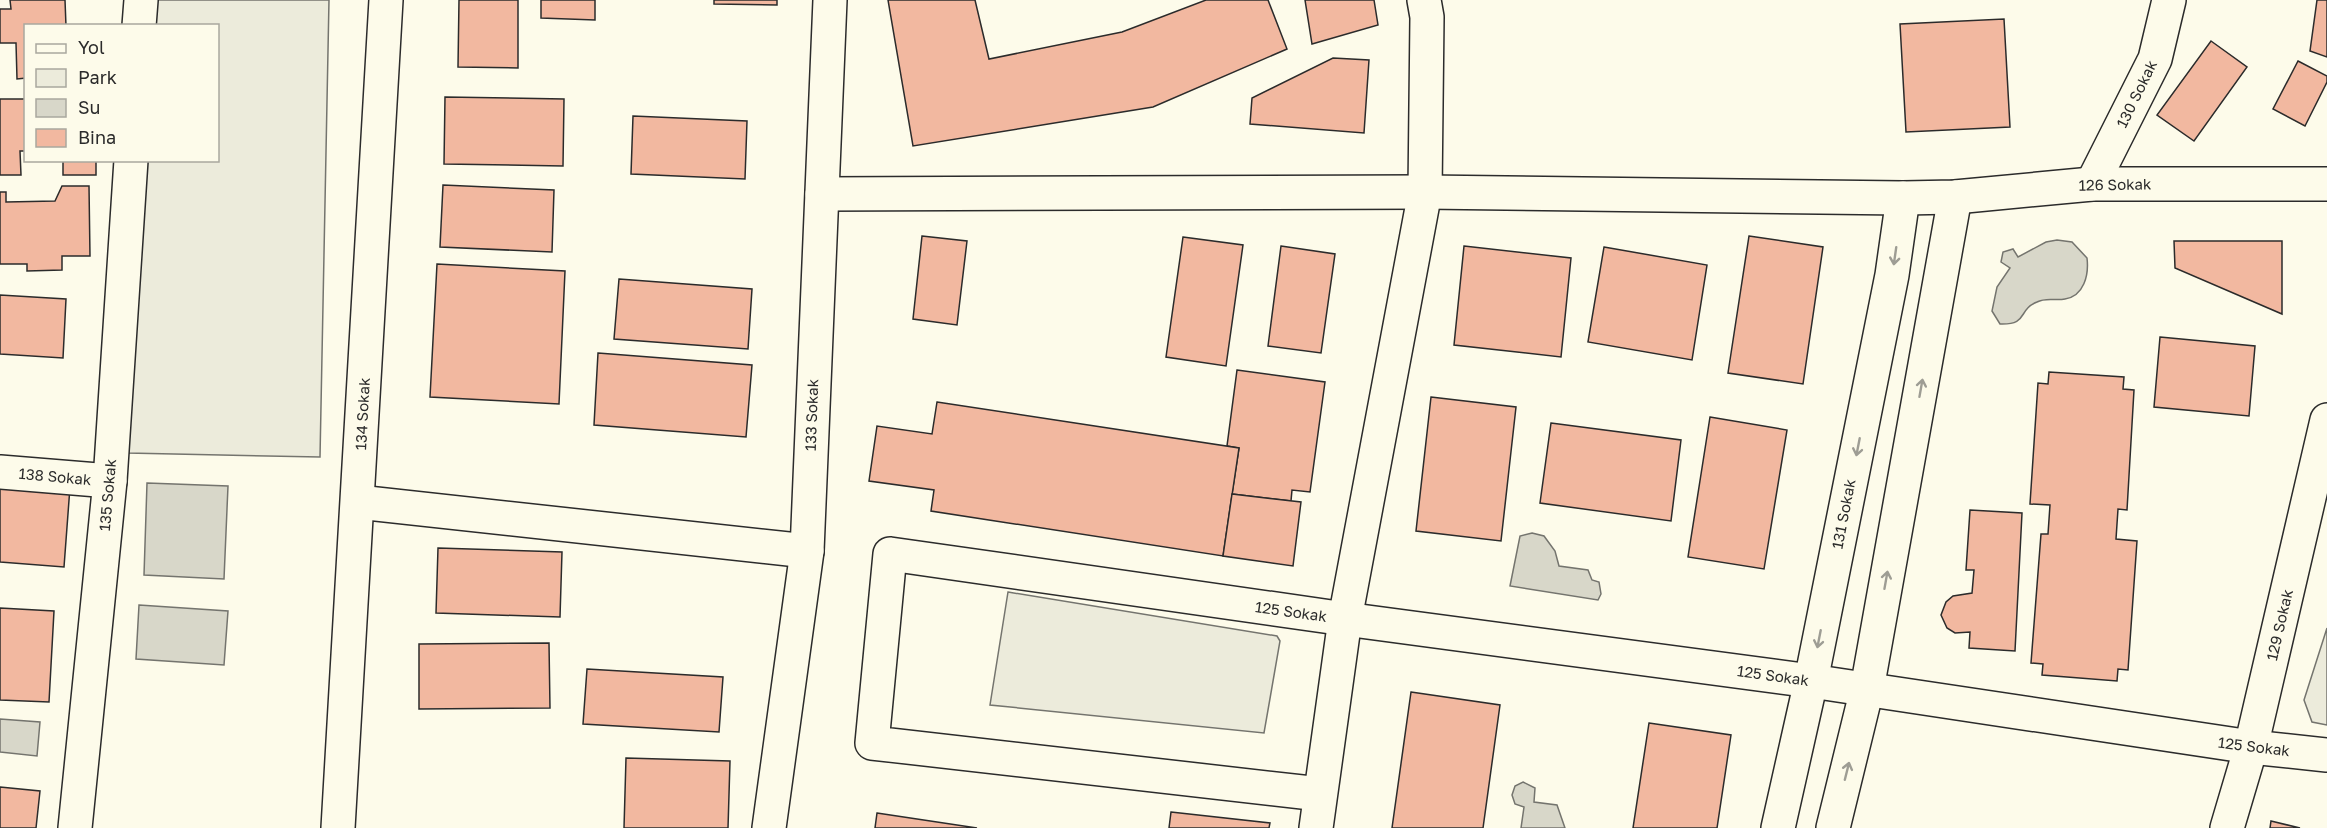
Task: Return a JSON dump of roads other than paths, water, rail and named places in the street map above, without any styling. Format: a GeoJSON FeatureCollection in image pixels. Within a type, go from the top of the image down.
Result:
{"type":"FeatureCollection","features":[{"type":"Feature","properties":{"kind":"street"},"geometry":{"type":"LineString","coordinates":[[139,24],[141,0]]}},
{"type":"Feature","properties":{"kind":"street","name":"134 Sokak"},"geometry":{"type":"LineString","coordinates":[[338,828],[386,0]]}},
{"type":"Feature","properties":{"kind":"street","name":"133 Sokak"},"geometry":{"type":"LineString","coordinates":[[769,828],[807,551],[830,0]]}},
{"type":"Feature","properties":{"kind":"street"},"geometry":{"type":"LineString","coordinates":[[1316,828],[1345,619],[1425,192],[1427,17],[1424,0]]}},
{"type":"Feature","properties":{"kind":"street","name":"130 Sokak"},"geometry":{"type":"LineString","coordinates":[[2092,184],[2155,59],[2169,0]]}},
{"type":"Feature","properties":{"kind":"street","name":"135 Sokak"},"geometry":{"type":"LineString","coordinates":[[75,828],[110,481],[131,162]]}},
{"type":"Feature","properties":{"kind":"street","name":"126 Sokak"},"geometry":{"type":"LineString","coordinates":[[822,194],[1425,192],[1903,198],[1955,197],[2092,184],[2327,184]]}},
{"type":"Feature","properties":{"kind":"street"},"geometry":{"type":"LineString","coordinates":[[1833,828],[1867,689],[1955,197]]}},
{"type":"Feature","properties":{"kind":"street","name":"131 Sokak"},"geometry":{"type":"LineString","coordinates":[[1778,828],[1811,681],[1892,275],[1903,198]]}},
{"type":"Feature","properties":{"kind":"street","name":"129 Sokak"},"geometry":{"type":"LineString","coordinates":[[2227,828],[2318,509],[2327,420]]}},
{"type":"Feature","properties":{"kind":"street","name":"138 Sokak"},"geometry":{"type":"LineString","coordinates":[[0,472],[110,481]]}},
{"type":"Feature","properties":{"kind":"street"},"geometry":{"type":"LineString","coordinates":[[358,502],[807,551]]}},
{"type":"Feature","properties":{"kind":"street","name":"125 Sokak"},"geometry":{"type":"LineString","coordinates":[[1320,794],[872,742],[890,554],[1345,619],[1811,681],[2251,747],[2327,755]]}},
{"type":"Feature","properties":{"kind":"water"},"geometry":{"type":"Polygon","coordinates":[[[2057,240],[2072,242],[2087,258],[2086,278],[2081,289],[2077,294],[2065,299],[2040,301],[2031,305],[2019,320],[2009,324],[2000,324],[1992,311],[1997,287],[2010,268],[2001,262],[2003,252],[2013,249],[2018,257],[2046,242],[2057,240]]]}},
{"type":"Feature","properties":{"kind":"water"},"geometry":{"type":"Polygon","coordinates":[[[147,483],[228,486],[224,579],[144,575],[147,483]]]}},
{"type":"Feature","properties":{"kind":"water"},"geometry":{"type":"Polygon","coordinates":[[[1532,533],[1544,536],[1555,551],[1559,566],[1588,570],[1592,580],[1599,582],[1601,594],[1598,600],[1510,586],[1520,536],[1532,533]]]}},
{"type":"Feature","properties":{"kind":"water"},"geometry":{"type":"Polygon","coordinates":[[[139,605],[228,611],[224,665],[136,659],[139,605]]]}},
{"type":"Feature","properties":{"kind":"water"},"geometry":{"type":"Polygon","coordinates":[[[0,719],[40,722],[37,756],[0,752],[0,719]]]}},
{"type":"Feature","properties":{"kind":"water"},"geometry":{"type":"Polygon","coordinates":[[[1523,782],[1535,788],[1534,802],[1557,805],[1565,828],[1521,828],[1524,807],[1515,804],[1512,795],[1515,786],[1523,782]]]}}]}
